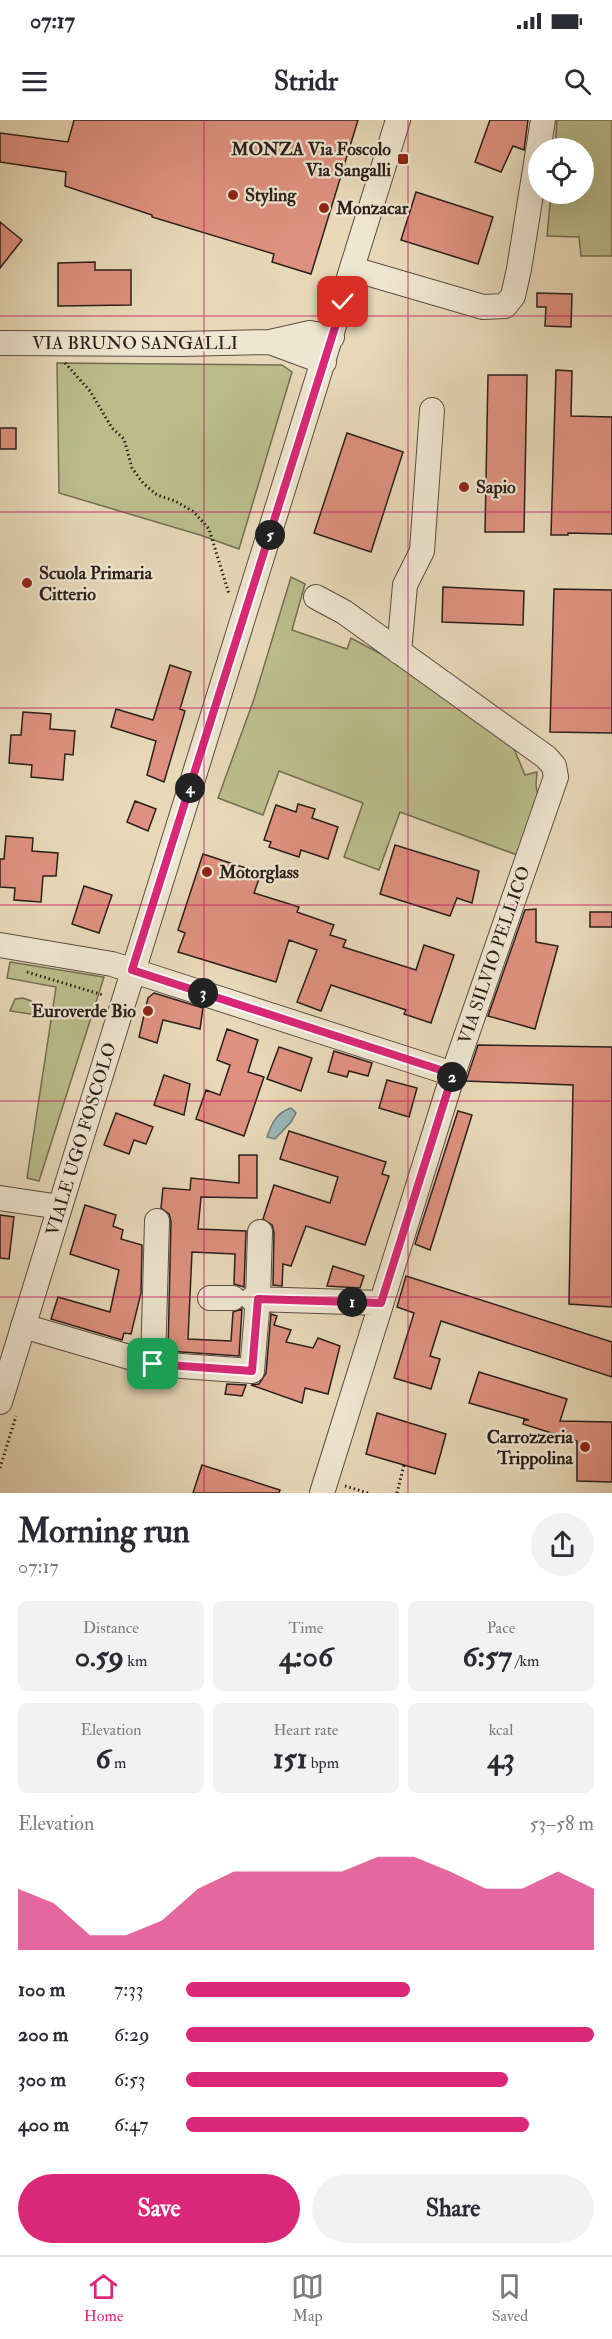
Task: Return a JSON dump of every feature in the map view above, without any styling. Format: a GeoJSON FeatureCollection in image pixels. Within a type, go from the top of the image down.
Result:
{"type":"FeatureCollection","features":[{"type":"Feature","properties":{"kind":"street","name":"VIALE UGO FOSCOLO"},"geometry":{"type":"LineString","coordinates":[[0,1402],[132,970],[332,337],[398,120]]}},
{"type":"Feature","properties":{"kind":"street"},"geometry":{"type":"LineString","coordinates":[[353,269],[483,307],[505,306],[513,296],[519,268],[543,120]]}},
{"type":"Feature","properties":{"kind":"street","name":"VIA BRUNO SANGALLI"},"geometry":{"type":"LineString","coordinates":[[0,343],[270,342],[310,333],[332,337]]}},
{"type":"Feature","properties":{"kind":"street","name":"VIA BRUNO SANGALLI"},"geometry":{"type":"LineString","coordinates":[[270,342],[324,362]]}},
{"type":"Feature","properties":{"kind":"street"},"geometry":{"type":"LineString","coordinates":[[399,652],[405,585],[422,551],[432,410]]}},
{"type":"Feature","properties":{"kind":"street","name":"VIA SILVIO PELLICO"},"geometry":{"type":"LineString","coordinates":[[316,597],[344,612],[546,757],[554,766],[556,777],[453,1074],[322,1493]]}},
{"type":"Feature","properties":{"kind":"street"},"geometry":{"type":"LineString","coordinates":[[0,945],[112,964],[453,1074]]}},
{"type":"Feature","properties":{"kind":"street"},"geometry":{"type":"LineString","coordinates":[[0,1198],[60,1207]]}},
{"type":"Feature","properties":{"kind":"street"},"geometry":{"type":"LineString","coordinates":[[153,1364],[157,1221]]}},
{"type":"Feature","properties":{"kind":"street"},"geometry":{"type":"LineString","coordinates":[[23,1326],[153,1364],[252,1371],[238,1299],[260,1232]]}},
{"type":"Feature","properties":{"kind":"street"},"geometry":{"type":"LineString","coordinates":[[238,1299],[381,1303]]}},
{"type":"Feature","properties":{"kind":"path"},"geometry":{"type":"LineString","coordinates":[[53,344],[63,362],[90,391],[112,428],[124,439],[132,468],[143,483],[157,495],[175,501],[194,512],[209,529],[229,594]]}},
{"type":"Feature","properties":{"kind":"path"},"geometry":{"type":"LineString","coordinates":[[24,971],[103,995]]}},
{"type":"Feature","properties":{"kind":"path"},"geometry":{"type":"LineString","coordinates":[[397,1493],[404,1465]]}},
{"type":"Feature","properties":{"kind":"green space"},"geometry":{"type":"Polygon","coordinates":[[[557,120],[612,120],[612,256],[581,256],[579,237],[547,236],[550,204],[594,204],[594,138],[556,138],[557,120]]]}},
{"type":"Feature","properties":{"kind":"green space"},"geometry":{"type":"Polygon","coordinates":[[[57,363],[282,365],[292,372],[239,549],[59,493],[57,363]]]}},
{"type":"Feature","properties":{"kind":"green space"},"geometry":{"type":"Polygon","coordinates":[[[291,577],[305,584],[292,630],[347,649],[351,638],[415,672],[509,737],[525,775],[537,772],[539,805],[520,856],[400,812],[379,870],[344,857],[363,803],[279,771],[263,815],[218,798],[254,699],[291,577]]]}},
{"type":"Feature","properties":{"kind":"green space"},"geometry":{"type":"Polygon","coordinates":[[[10,962],[104,977],[39,1181],[27,1178],[56,987],[7,978],[10,962]]]}},
{"type":"Feature","properties":{"kind":"green space"},"geometry":{"type":"Polygon","coordinates":[[[23,998],[31,1001],[37,1008],[36,1015],[10,1011],[15,999],[23,998]]]}},
{"type":"Feature","properties":{"kind":"water"},"geometry":{"type":"Polygon","coordinates":[[[291,1108],[296,1113],[291,1122],[275,1139],[267,1137],[275,1119],[291,1108]]]}},
{"type":"Feature","properties":{"kind":"building"},"geometry":{"type":"Polygon","coordinates":[[[74,120],[358,120],[311,274],[272,262],[274,254],[152,217],[152,215],[65,186],[66,172],[0,162],[0,133],[68,142],[74,120]]]}},
{"type":"Feature","properties":{"kind":"building"},"geometry":{"type":"Polygon","coordinates":[[[490,120],[528,120],[524,150],[513,146],[501,172],[475,162],[490,120]]]}},
{"type":"Feature","properties":{"kind":"building"},"geometry":{"type":"Polygon","coordinates":[[[416,192],[493,217],[478,264],[401,240],[416,192]]]}},
{"type":"Feature","properties":{"kind":"building"},"geometry":{"type":"Polygon","coordinates":[[[0,222],[22,240],[0,268],[0,222]]]}},
{"type":"Feature","properties":{"kind":"building"},"geometry":{"type":"Polygon","coordinates":[[[95,262],[95,270],[131,270],[131,305],[58,306],[58,263],[95,262]]]}},
{"type":"Feature","properties":{"kind":"building"},"geometry":{"type":"Polygon","coordinates":[[[537,293],[572,294],[571,327],[545,326],[546,307],[537,307],[537,293]]]}},
{"type":"Feature","properties":{"kind":"building"},"geometry":{"type":"Polygon","coordinates":[[[556,370],[572,371],[571,416],[612,417],[612,534],[551,535],[556,370]]]}},
{"type":"Feature","properties":{"kind":"building"},"geometry":{"type":"Polygon","coordinates":[[[488,375],[527,375],[524,532],[485,532],[488,375]]]}},
{"type":"Feature","properties":{"kind":"building"},"geometry":{"type":"Polygon","coordinates":[[[0,428],[16,428],[16,449],[0,449],[0,428]]]}},
{"type":"Feature","properties":{"kind":"building"},"geometry":{"type":"Polygon","coordinates":[[[347,433],[403,452],[371,552],[314,533],[347,433]]]}},
{"type":"Feature","properties":{"kind":"building"},"geometry":{"type":"Polygon","coordinates":[[[443,587],[524,591],[523,625],[442,622],[443,587]]]}},
{"type":"Feature","properties":{"kind":"building"},"geometry":{"type":"Polygon","coordinates":[[[554,589],[612,590],[612,733],[550,732],[554,589]]]}},
{"type":"Feature","properties":{"kind":"building"},"geometry":{"type":"Polygon","coordinates":[[[170,665],[191,672],[180,709],[185,711],[164,782],[147,775],[156,741],[111,727],[116,709],[153,720],[170,665]]]}},
{"type":"Feature","properties":{"kind":"building"},"geometry":{"type":"Polygon","coordinates":[[[23,712],[51,714],[50,729],[75,731],[73,755],[65,754],[63,780],[31,777],[32,765],[9,763],[11,735],[21,735],[23,712]]]}},
{"type":"Feature","properties":{"kind":"building"},"geometry":{"type":"Polygon","coordinates":[[[135,801],[156,809],[148,831],[127,822],[135,801]]]}},
{"type":"Feature","properties":{"kind":"building"},"geometry":{"type":"Polygon","coordinates":[[[298,804],[315,809],[312,818],[338,827],[328,859],[301,850],[299,857],[269,847],[271,842],[264,840],[276,805],[296,812],[298,804]]]}},
{"type":"Feature","properties":{"kind":"building"},"geometry":{"type":"Polygon","coordinates":[[[6,836],[33,838],[32,851],[58,853],[56,876],[43,876],[41,902],[14,900],[15,888],[0,887],[0,859],[4,859],[6,836]]]}},
{"type":"Feature","properties":{"kind":"building"},"geometry":{"type":"Polygon","coordinates":[[[395,845],[479,871],[472,903],[457,898],[450,916],[380,894],[395,845]]]}},
{"type":"Feature","properties":{"kind":"building"},"geometry":{"type":"Polygon","coordinates":[[[203,854],[261,873],[254,893],[299,907],[297,912],[334,925],[330,935],[346,940],[343,947],[416,970],[424,945],[454,955],[431,1023],[404,1014],[406,1010],[331,985],[321,1011],[297,1002],[317,950],[289,940],[276,982],[178,952],[185,933],[178,930],[203,854]]]}},
{"type":"Feature","properties":{"kind":"building"},"geometry":{"type":"Polygon","coordinates":[[[84,886],[112,895],[99,933],[72,924],[84,886]]]}},
{"type":"Feature","properties":{"kind":"building"},"geometry":{"type":"Polygon","coordinates":[[[536,909],[536,942],[558,946],[535,1029],[488,1016],[525,910],[536,909]]]}},
{"type":"Feature","properties":{"kind":"building"},"geometry":{"type":"Polygon","coordinates":[[[590,912],[612,912],[612,927],[590,927],[590,912]]]}},
{"type":"Feature","properties":{"kind":"building"},"geometry":{"type":"Polygon","coordinates":[[[154,993],[203,1008],[200,1029],[163,1020],[157,1043],[139,1037],[148,998],[154,993]]]}},
{"type":"Feature","properties":{"kind":"building"},"geometry":{"type":"Polygon","coordinates":[[[227,1029],[258,1040],[248,1072],[264,1077],[244,1136],[196,1119],[206,1090],[220,1095],[230,1065],[217,1060],[227,1029]]]}},
{"type":"Feature","properties":{"kind":"building"},"geometry":{"type":"Polygon","coordinates":[[[478,1045],[612,1047],[612,1307],[569,1304],[573,1085],[466,1081],[478,1045]]]}},
{"type":"Feature","properties":{"kind":"building"},"geometry":{"type":"Polygon","coordinates":[[[279,1047],[312,1058],[301,1091],[267,1079],[279,1047]]]}},
{"type":"Feature","properties":{"kind":"building"},"geometry":{"type":"Polygon","coordinates":[[[334,1051],[372,1063],[368,1076],[349,1071],[347,1077],[328,1072],[334,1051]]]}},
{"type":"Feature","properties":{"kind":"building"},"geometry":{"type":"Polygon","coordinates":[[[164,1075],[190,1084],[184,1115],[154,1105],[164,1075]]]}},
{"type":"Feature","properties":{"kind":"building"},"geometry":{"type":"Polygon","coordinates":[[[387,1080],[417,1088],[409,1117],[379,1108],[387,1080]]]}},
{"type":"Feature","properties":{"kind":"building"},"geometry":{"type":"Polygon","coordinates":[[[458,1111],[472,1115],[430,1250],[415,1244],[458,1111]]]}},
{"type":"Feature","properties":{"kind":"building"},"geometry":{"type":"Polygon","coordinates":[[[116,1113],[153,1127],[146,1144],[134,1140],[129,1154],[104,1145],[116,1113]]]}},
{"type":"Feature","properties":{"kind":"building"},"geometry":{"type":"Polygon","coordinates":[[[289,1131],[386,1162],[382,1174],[389,1176],[365,1245],[306,1226],[291,1266],[283,1264],[282,1286],[273,1285],[274,1232],[272,1225],[263,1219],[274,1185],[330,1203],[338,1177],[280,1159],[289,1131]]]}},
{"type":"Feature","properties":{"kind":"building"},"geometry":{"type":"Polygon","coordinates":[[[239,1155],[257,1155],[257,1198],[201,1197],[198,1229],[246,1231],[244,1287],[234,1284],[235,1254],[192,1252],[188,1339],[231,1341],[233,1312],[242,1309],[239,1356],[168,1351],[171,1221],[169,1214],[161,1208],[163,1188],[190,1190],[191,1178],[239,1183],[239,1155]]]}},
{"type":"Feature","properties":{"kind":"building"},"geometry":{"type":"Polygon","coordinates":[[[85,1205],[116,1215],[113,1226],[123,1230],[121,1239],[142,1245],[141,1293],[131,1334],[124,1333],[122,1340],[51,1319],[58,1297],[110,1312],[119,1270],[70,1254],[85,1205]]]}},
{"type":"Feature","properties":{"kind":"building"},"geometry":{"type":"Polygon","coordinates":[[[0,1215],[14,1217],[9,1259],[0,1258],[0,1215]]]}},
{"type":"Feature","properties":{"kind":"building"},"geometry":{"type":"Polygon","coordinates":[[[333,1266],[364,1276],[360,1288],[327,1286],[333,1266]]]}},
{"type":"Feature","properties":{"kind":"building"},"geometry":{"type":"Polygon","coordinates":[[[406,1276],[612,1342],[612,1377],[441,1321],[430,1356],[440,1359],[431,1389],[394,1378],[414,1313],[397,1307],[406,1276]]]}},
{"type":"Feature","properties":{"kind":"building"},"geometry":{"type":"Polygon","coordinates":[[[271,1314],[277,1316],[274,1325],[291,1330],[286,1342],[313,1348],[318,1338],[340,1346],[328,1394],[305,1388],[302,1403],[251,1385],[259,1384],[266,1373],[271,1314]]]}},
{"type":"Feature","properties":{"kind":"building"},"geometry":{"type":"Polygon","coordinates":[[[479,1372],[567,1399],[560,1421],[612,1422],[612,1482],[577,1481],[577,1441],[523,1424],[524,1420],[529,1420],[469,1403],[479,1372]]]}},
{"type":"Feature","properties":{"kind":"building"},"geometry":{"type":"Polygon","coordinates":[[[227,1384],[246,1385],[242,1396],[225,1394],[227,1384]]]}},
{"type":"Feature","properties":{"kind":"building"},"geometry":{"type":"Polygon","coordinates":[[[377,1413],[446,1434],[435,1474],[366,1454],[377,1413]]]}},
{"type":"Feature","properties":{"kind":"building"},"geometry":{"type":"Polygon","coordinates":[[[202,1465],[280,1490],[279,1493],[193,1493],[202,1465]]]}},
{"type":"Feature","properties":{"kind":"place","name":"MONZA Via Foscolo Via Sangalli"},"geometry":{"type":"Point","coordinates":[403,159]}},
{"type":"Feature","properties":{"kind":"place","name":"Styling"},"geometry":{"type":"Point","coordinates":[233,195]}},
{"type":"Feature","properties":{"kind":"place","name":"Monzacar"},"geometry":{"type":"Point","coordinates":[324,208]}},
{"type":"Feature","properties":{"kind":"place","name":"Sapio"},"geometry":{"type":"Point","coordinates":[464,487]}},
{"type":"Feature","properties":{"kind":"place","name":"Scuola Primaria Citterio"},"geometry":{"type":"Point","coordinates":[27,583]}},
{"type":"Feature","properties":{"kind":"place","name":"Motorglass"},"geometry":{"type":"Point","coordinates":[207,872]}},
{"type":"Feature","properties":{"kind":"place","name":"Euroverde Bio"},"geometry":{"type":"Point","coordinates":[148,1011]}},
{"type":"Feature","properties":{"kind":"place","name":"Carrozzeria Trippolina"},"geometry":{"type":"Point","coordinates":[585,1447]}},
{"type":"Feature","properties":{"kind":"route"},"geometry":{"type":"LineString","coordinates":[[153,1364],[252,1371],[258,1299],[381,1303],[453,1074],[132,970],[343,302]]}}]}
